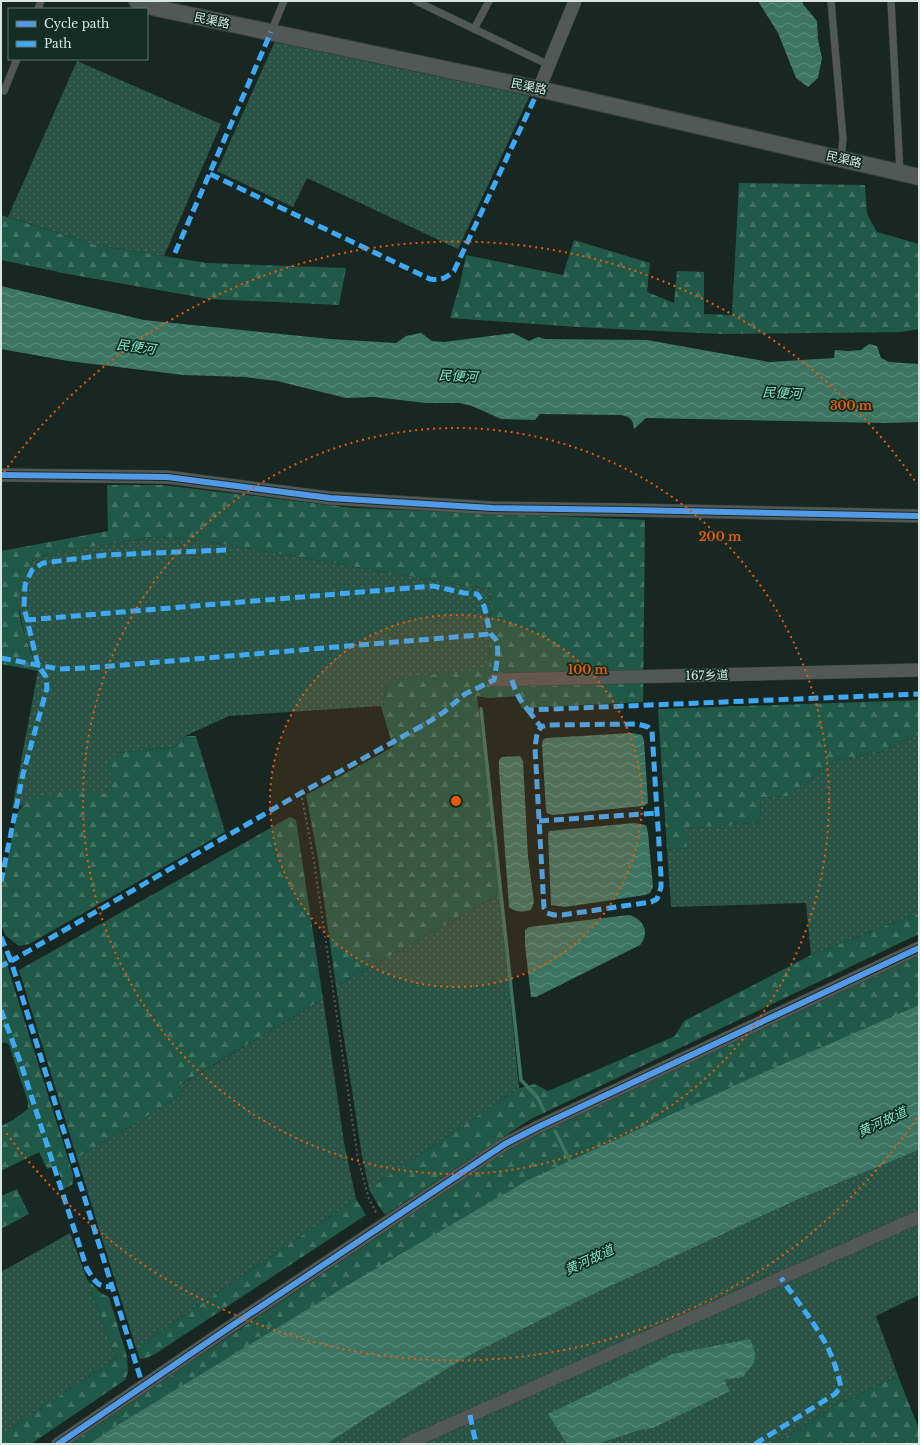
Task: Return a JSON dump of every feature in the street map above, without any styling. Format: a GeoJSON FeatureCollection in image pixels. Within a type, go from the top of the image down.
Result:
{"type":"FeatureCollection","features":[{"type":"Feature","properties":{"kind":"street","name":"民渠路"},"geometry":{"type":"LineString","coordinates":[[137,1],[157,4],[271,32],[539,88],[919,177]]}},
{"type":"Feature","properties":{"kind":"street"},"geometry":{"type":"LineString","coordinates":[[539,88],[575,1]]}},
{"type":"Feature","properties":{"kind":"street"},"geometry":{"type":"LineString","coordinates":[[1,475],[167,477],[330,498],[492,508],[919,516]]}},
{"type":"Feature","properties":{"kind":"street","name":"167乡道"},"geometry":{"type":"LineString","coordinates":[[494,680],[919,670]]}},
{"type":"Feature","properties":{"kind":"street"},"geometry":{"type":"LineString","coordinates":[[58,1444],[505,1144],[919,948]]}},
{"type":"Feature","properties":{"kind":"street"},"geometry":{"type":"LineString","coordinates":[[406,1444],[919,1217]]}},
{"type":"Feature","properties":{"kind":"lane"},"geometry":{"type":"LineString","coordinates":[[271,32],[284,1]]}},
{"type":"Feature","properties":{"kind":"lane"},"geometry":{"type":"LineString","coordinates":[[416,1],[549,65]]}},
{"type":"Feature","properties":{"kind":"lane"},"geometry":{"type":"LineString","coordinates":[[474,29],[489,1]]}},
{"type":"Feature","properties":{"kind":"lane"},"geometry":{"type":"LineString","coordinates":[[831,1],[843,139],[841,159]]}},
{"type":"Feature","properties":{"kind":"lane"},"geometry":{"type":"LineString","coordinates":[[891,1],[900,172]]}},
{"type":"Feature","properties":{"kind":"lane"},"geometry":{"type":"LineString","coordinates":[[4,91],[17,60]]}},
{"type":"Feature","properties":{"kind":"path"},"geometry":{"type":"LineString","coordinates":[[301,793],[313,855],[358,1159],[369,1199],[374,1210],[384,1224]]}},
{"type":"Feature","properties":{"kind":"shaded area"},"geometry":{"type":"Polygon","coordinates":[[[276,39],[531,93],[458,249],[307,178],[293,207],[217,171],[276,39]]]}},
{"type":"Feature","properties":{"kind":"shaded area"},"geometry":{"type":"Polygon","coordinates":[[[77,61],[221,124],[164,256],[96,245],[8,217],[77,61]]]}},
{"type":"Feature","properties":{"kind":"shaded area"},"geometry":{"type":"Polygon","coordinates":[[[151,537],[210,542],[491,590],[489,669],[387,680],[381,706],[229,716],[185,736],[183,741],[174,747],[117,753],[111,769],[112,784],[109,794],[100,794],[85,790],[41,798],[12,809],[38,671],[25,635],[18,604],[18,591],[23,574],[30,564],[37,558],[49,554],[151,537]]]}},
{"type":"Feature","properties":{"kind":"shaded area"},"geometry":{"type":"Polygon","coordinates":[[[919,734],[919,913],[811,955],[806,903],[671,907],[667,850],[687,848],[685,829],[761,822],[760,798],[789,796],[836,760],[881,752],[919,734]]]}},
{"type":"Feature","properties":{"kind":"shaded area"},"geometry":{"type":"Polygon","coordinates":[[[500,894],[519,1088],[369,1189],[362,1156],[336,986],[500,894]]]}},
{"type":"Feature","properties":{"kind":"shaded area"},"geometry":{"type":"Polygon","coordinates":[[[323,999],[344,1142],[356,1199],[136,1348],[77,1158],[182,1095],[177,1087],[323,999]]]}},
{"type":"Feature","properties":{"kind":"shaded area"},"geometry":{"type":"Polygon","coordinates":[[[919,1150],[919,1295],[876,1316],[898,1376],[835,1405],[775,1444],[327,1444],[368,1417],[472,1354],[585,1298],[792,1202],[919,1150]]]}},
{"type":"Feature","properties":{"kind":"shaded area"},"geometry":{"type":"Polygon","coordinates":[[[70,1233],[116,1358],[1,1435],[1,1272],[70,1233]]]}},
{"type":"Feature","properties":{"kind":"green space"},"geometry":{"type":"Polygon","coordinates":[[[739,183],[865,185],[867,214],[877,232],[919,244],[919,329],[901,332],[721,334],[577,327],[450,318],[460,284],[466,255],[563,275],[574,240],[650,263],[647,292],[674,303],[677,271],[704,272],[704,314],[732,315],[739,183]]]}},
{"type":"Feature","properties":{"kind":"green space"},"geometry":{"type":"Polygon","coordinates":[[[1,215],[96,245],[207,263],[346,268],[339,305],[209,299],[68,274],[1,260],[1,215]]]}},
{"type":"Feature","properties":{"kind":"green space"},"geometry":{"type":"Polygon","coordinates":[[[107,485],[162,485],[354,508],[645,520],[643,702],[521,708],[520,696],[488,698],[477,696],[489,788],[500,894],[336,986],[318,858],[306,795],[393,747],[381,706],[387,680],[489,668],[491,590],[210,542],[151,537],[49,554],[34,560],[30,564],[21,581],[19,607],[24,633],[38,671],[1,664],[1,551],[108,531],[107,485]]]}},
{"type":"Feature","properties":{"kind":"green space"},"geometry":{"type":"Polygon","coordinates":[[[919,700],[919,734],[881,752],[836,760],[789,796],[760,798],[761,822],[686,829],[687,848],[667,850],[658,709],[919,700]]]}},
{"type":"Feature","properties":{"kind":"green space"},"geometry":{"type":"Polygon","coordinates":[[[185,736],[196,736],[225,832],[29,944],[19,946],[6,936],[1,925],[1,890],[17,814],[22,806],[38,798],[76,790],[86,790],[108,794],[112,784],[109,765],[111,757],[117,753],[174,747],[183,741],[185,736]]]}},
{"type":"Feature","properties":{"kind":"green space"},"geometry":{"type":"Polygon","coordinates":[[[290,817],[296,820],[323,999],[178,1086],[182,1095],[77,1158],[19,970],[290,817]]]}},
{"type":"Feature","properties":{"kind":"green space"},"geometry":{"type":"Polygon","coordinates":[[[919,913],[919,934],[531,1119],[385,1215],[369,1189],[519,1088],[535,1084],[548,1091],[675,1036],[684,1021],[811,955],[919,913]]]}},
{"type":"Feature","properties":{"kind":"green space"},"geometry":{"type":"Polygon","coordinates":[[[1,946],[73,1174],[73,1184],[64,1189],[57,1166],[47,1169],[39,1152],[1,1171],[1,1126],[13,1120],[28,1109],[28,1102],[9,1045],[5,1042],[1,1044],[1,946]]]}},
{"type":"Feature","properties":{"kind":"green space"},"geometry":{"type":"Polygon","coordinates":[[[919,955],[919,1009],[108,1431],[89,1444],[68,1444],[514,1146],[919,955]]]}},
{"type":"Feature","properties":{"kind":"green space"},"geometry":{"type":"Polygon","coordinates":[[[17,1189],[29,1214],[1,1229],[1,1196],[17,1189]]]}},
{"type":"Feature","properties":{"kind":"green space"},"geometry":{"type":"Polygon","coordinates":[[[356,1199],[366,1215],[155,1354],[147,1358],[140,1359],[136,1348],[356,1199]]]}},
{"type":"Feature","properties":{"kind":"green space"},"geometry":{"type":"Polygon","coordinates":[[[87,1279],[101,1293],[109,1297],[127,1356],[128,1372],[125,1380],[31,1444],[1,1444],[1,1435],[116,1358],[87,1279]]]}},
{"type":"Feature","properties":{"kind":"green space"},"geometry":{"type":"Polygon","coordinates":[[[898,1376],[919,1429],[919,1444],[775,1444],[835,1405],[898,1376]]]}},
{"type":"Feature","properties":{"kind":"water"},"geometry":{"type":"Polygon","coordinates":[[[758,1],[802,1],[817,21],[818,40],[822,58],[818,78],[808,87],[796,78],[778,33],[758,1]]]}},
{"type":"Feature","properties":{"kind":"water","name":"民便河"},"geometry":{"type":"Polygon","coordinates":[[[1,286],[144,320],[330,339],[396,343],[406,336],[421,333],[432,341],[444,342],[513,333],[529,341],[538,337],[545,339],[647,340],[769,362],[834,358],[835,350],[861,350],[869,344],[877,346],[881,358],[889,362],[919,364],[919,422],[886,423],[646,418],[634,429],[631,419],[621,415],[540,414],[535,420],[501,419],[472,406],[459,403],[426,403],[374,397],[346,398],[277,381],[245,377],[184,375],[68,361],[1,349],[1,286]]]}},
{"type":"Feature","properties":{"kind":"water"},"geometry":{"type":"Polygon","coordinates":[[[632,733],[642,735],[644,740],[648,803],[644,806],[553,815],[547,813],[542,745],[543,740],[546,738],[632,733]]]}},
{"type":"Feature","properties":{"kind":"water"},"geometry":{"type":"Polygon","coordinates":[[[520,756],[523,761],[528,857],[534,902],[531,910],[522,912],[509,907],[499,769],[499,760],[502,757],[520,756]]]}},
{"type":"Feature","properties":{"kind":"water"},"geometry":{"type":"Polygon","coordinates":[[[634,823],[646,825],[648,833],[653,887],[650,893],[565,907],[551,905],[549,831],[634,823]]]}},
{"type":"Feature","properties":{"kind":"water"},"geometry":{"type":"Polygon","coordinates":[[[629,915],[642,923],[644,927],[645,936],[640,945],[536,997],[531,997],[525,945],[525,930],[529,927],[629,915]]]}},
{"type":"Feature","properties":{"kind":"water","name":"黄河故道"},"geometry":{"type":"Polygon","coordinates":[[[919,1005],[919,1150],[792,1202],[585,1298],[472,1354],[368,1417],[327,1444],[89,1444],[341,1289],[528,1180],[758,1075],[919,1005]]]}},
{"type":"Feature","properties":{"kind":"water"},"geometry":{"type":"Polygon","coordinates":[[[750,1339],[755,1351],[755,1360],[743,1377],[724,1380],[730,1391],[653,1428],[639,1430],[597,1444],[567,1444],[548,1414],[673,1354],[750,1339]]]}},
{"type":"Feature","properties":{"kind":"waterway"},"geometry":{"type":"LineString","coordinates":[[481,709],[521,1080],[538,1098],[544,1111]]}},
{"type":"Feature","properties":{"kind":"waterway"},"geometry":{"type":"LineString","coordinates":[[555,1131],[571,1163]]}},
{"type":"Feature","properties":{"kind":"marked path"},"geometry":{"type":"LineString","coordinates":[[175,253],[271,32]]}},
{"type":"Feature","properties":{"kind":"marked path"},"geometry":{"type":"LineString","coordinates":[[210,174],[430,279],[440,279],[446,277],[454,271],[539,89]]}},
{"type":"Feature","properties":{"kind":"marked path"},"geometry":{"type":"LineString","coordinates":[[1,882],[23,774],[47,688],[46,677],[38,665],[24,607],[25,585],[32,570],[43,563],[106,555],[226,550]]}},
{"type":"Feature","properties":{"kind":"marked path"},"geometry":{"type":"LineString","coordinates":[[26,620],[433,586],[464,593],[477,594],[485,608],[488,626],[496,639],[498,647],[494,680],[465,694],[444,712],[427,723],[301,793],[11,961],[143,1386]]}},
{"type":"Feature","properties":{"kind":"marked path"},"geometry":{"type":"LineString","coordinates":[[1,658],[59,669],[88,668],[490,634]]}},
{"type":"Feature","properties":{"kind":"marked path"},"geometry":{"type":"LineString","coordinates":[[512,680],[518,696],[528,710],[919,694]]}},
{"type":"Feature","properties":{"kind":"marked path"},"geometry":{"type":"LineString","coordinates":[[528,710],[541,727],[537,733],[535,748],[544,908],[547,913],[562,915],[651,902],[657,899],[661,887],[661,876],[652,731],[648,727],[638,724],[547,725],[541,727]]}},
{"type":"Feature","properties":{"kind":"marked path"},"geometry":{"type":"LineString","coordinates":[[539,821],[657,813]]}},
{"type":"Feature","properties":{"kind":"marked path"},"geometry":{"type":"LineString","coordinates":[[1,937],[11,961],[1,966]]}},
{"type":"Feature","properties":{"kind":"marked path"},"geometry":{"type":"LineString","coordinates":[[1,1010],[21,1064],[87,1269],[97,1283],[103,1286],[113,1287]]}},
{"type":"Feature","properties":{"kind":"marked path"},"geometry":{"type":"LineString","coordinates":[[755,1444],[835,1394],[841,1387],[836,1368],[828,1348],[812,1321],[781,1278]]}},
{"type":"Feature","properties":{"kind":"marked path"},"geometry":{"type":"LineString","coordinates":[[470,1415],[476,1444]]}},
{"type":"Feature","properties":{"kind":"cycle path"},"geometry":{"type":"LineString","coordinates":[[1,475],[167,477],[330,498],[492,508],[919,516]]}},
{"type":"Feature","properties":{"kind":"cycle path"},"geometry":{"type":"LineString","coordinates":[[58,1444],[230,1327],[505,1144],[538,1127],[919,948]]}}]}
